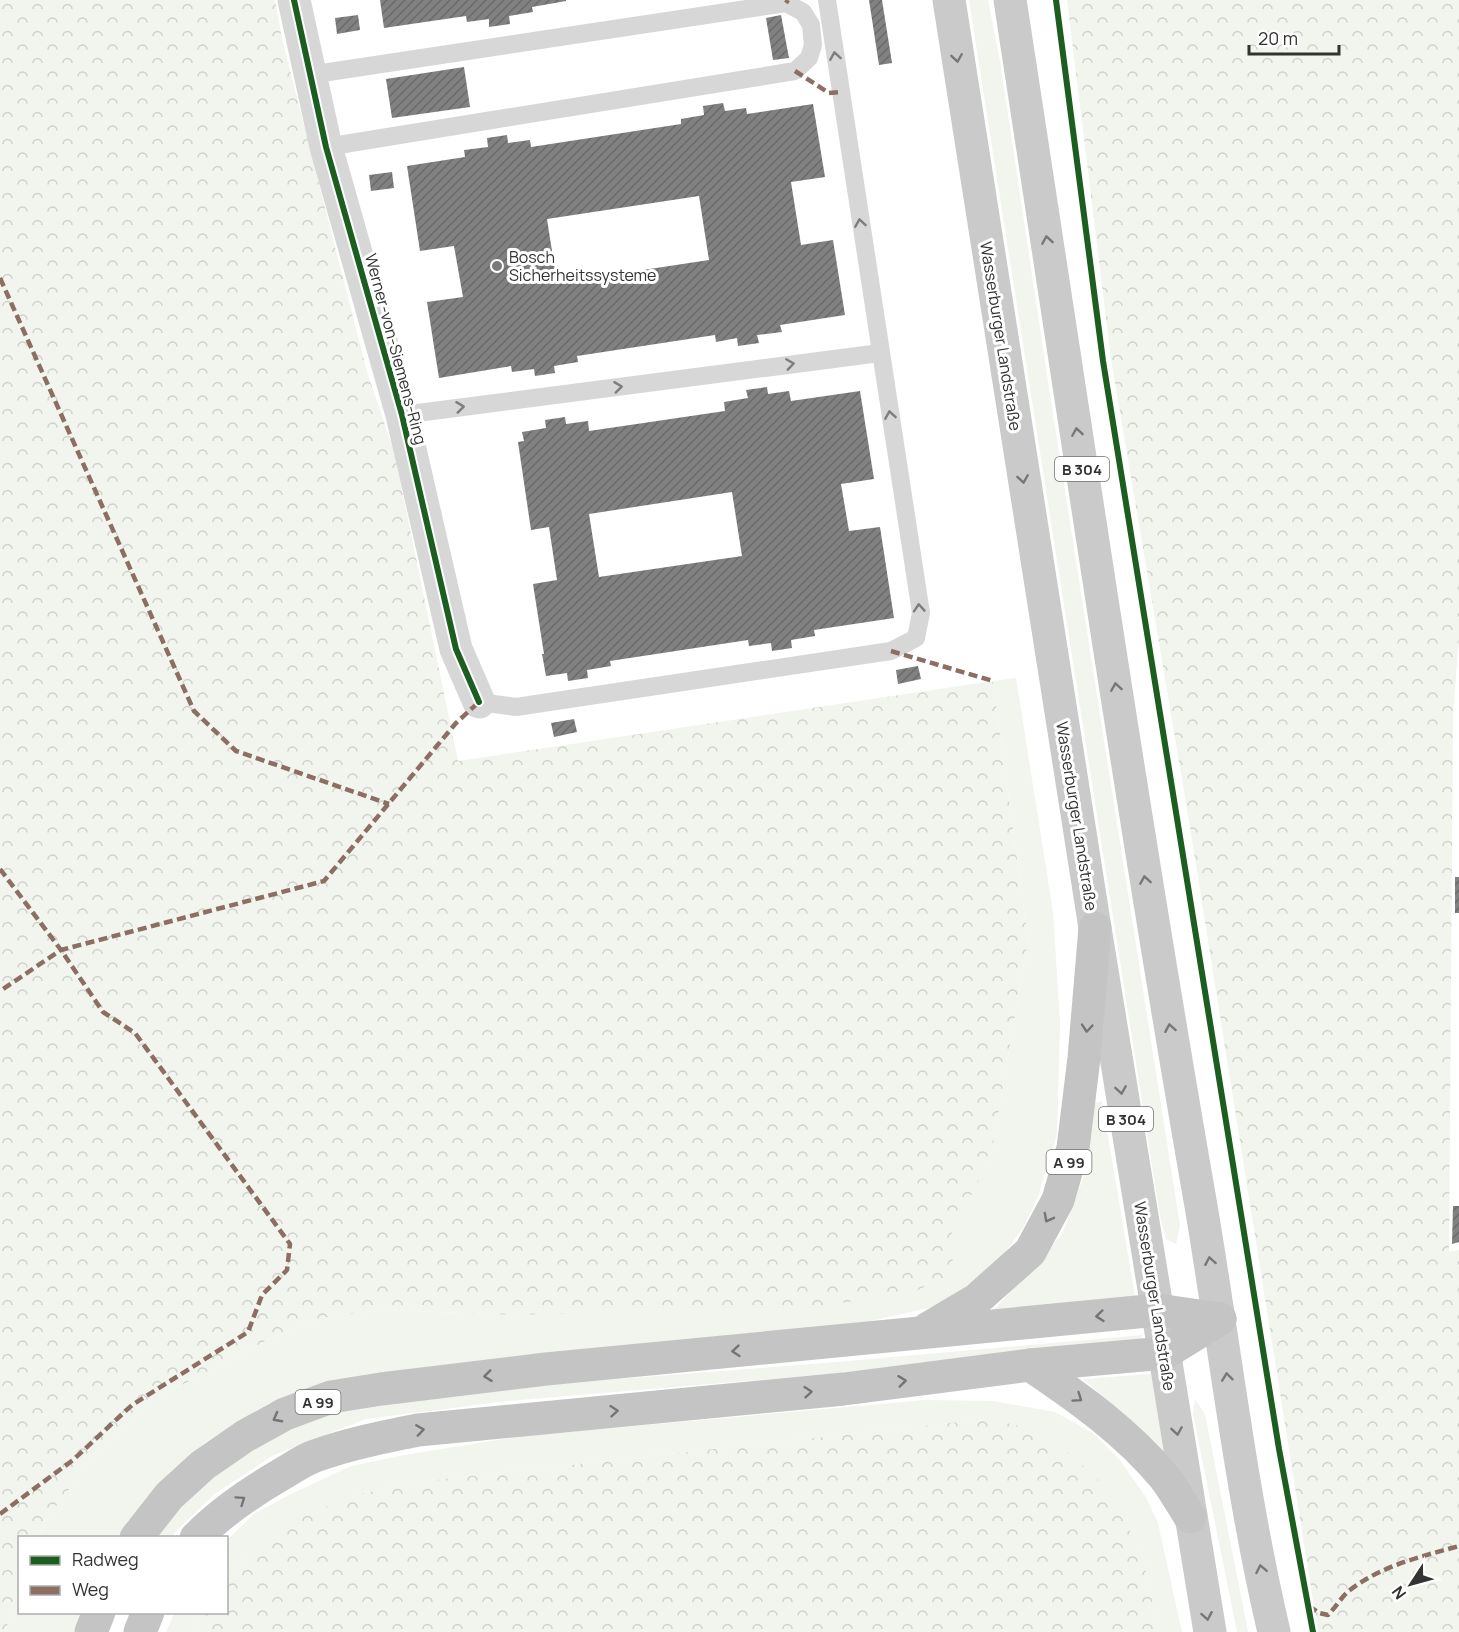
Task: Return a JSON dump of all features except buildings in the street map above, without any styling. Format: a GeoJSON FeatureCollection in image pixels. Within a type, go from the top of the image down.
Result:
{"type":"FeatureCollection","features":[{"type":"Feature","properties":{"kind":"highway","name":"A 99"},"geometry":{"type":"LineString","coordinates":[[920,1333],[976,1299],[1030,1252],[1058,1200],[1072,1148],[1084,1058],[1095,928]]}},
{"type":"Feature","properties":{"kind":"highway","name":"A 99"},"geometry":{"type":"LineString","coordinates":[[138,1536],[169,1496],[203,1465],[245,1436],[275,1419],[331,1397],[546,1369],[1158,1310],[1220,1319]]}},
{"type":"Feature","properties":{"kind":"highway"},"geometry":{"type":"LineString","coordinates":[[198,1536],[210,1523],[242,1499],[312,1457],[356,1443],[408,1432],[844,1389],[1030,1365],[1165,1353],[1220,1319]]}},
{"type":"Feature","properties":{"kind":"highway"},"geometry":{"type":"LineString","coordinates":[[1030,1365],[1086,1403],[1132,1443],[1165,1479],[1190,1517]]}},
{"type":"Feature","properties":{"kind":"highway"},"geometry":{"type":"LineString","coordinates":[[91,1632],[98,1614]]}},
{"type":"Feature","properties":{"kind":"highway"},"geometry":{"type":"LineString","coordinates":[[140,1632],[147,1614]]}},
{"type":"Feature","properties":{"kind":"main road","name":"Wasserburger Landstraße"},"geometry":{"type":"LineString","coordinates":[[949,0],[1095,928],[1210,1632]]}},
{"type":"Feature","properties":{"kind":"main road","name":"B 304"},"geometry":{"type":"LineString","coordinates":[[1010,0],[1154,938],[1220,1319],[1232,1415],[1273,1629]]}},
{"type":"Feature","properties":{"kind":"street","name":"Werner-von-Siemens-Ring"},"geometry":{"type":"LineString","coordinates":[[294,0],[326,147],[402,415],[456,649],[479,702]]}},
{"type":"Feature","properties":{"kind":"lane"},"geometry":{"type":"LineString","coordinates":[[479,702],[516,708],[891,651],[916,638],[921,613],[826,0]]}},
{"type":"Feature","properties":{"kind":"lane"},"geometry":{"type":"LineString","coordinates":[[309,75],[786,3],[803,12],[811,24],[813,45],[809,58],[795,71],[326,147]]}},
{"type":"Feature","properties":{"kind":"lane"},"geometry":{"type":"LineString","coordinates":[[402,415],[880,352]]}},
{"type":"Feature","properties":{"kind":"green space"},"geometry":{"type":"Polygon","coordinates":[[[0,0],[275,0],[282,39],[367,372],[394,452],[458,761],[993,681],[1028,940],[991,1156],[949,1239],[953,1262],[947,1276],[916,1291],[829,1305],[514,1315],[381,1310],[321,1318],[267,1340],[148,1403],[93,1458],[47,1518],[40,1536],[18,1536],[18,1591],[10,1611],[6,1632],[0,1632],[0,0]]]}},
{"type":"Feature","properties":{"kind":"green space"},"geometry":{"type":"Polygon","coordinates":[[[969,0],[988,0],[1000,61],[1180,1226],[1176,1244],[1166,1239],[1160,1216],[969,0]]]}},
{"type":"Feature","properties":{"kind":"green space"},"geometry":{"type":"Polygon","coordinates":[[[1067,0],[1459,0],[1459,637],[1453,715],[1449,1252],[1459,1250],[1459,1632],[1318,1632],[1188,815],[1111,359],[1067,0]]]}},
{"type":"Feature","properties":{"kind":"green space"},"geometry":{"type":"Polygon","coordinates":[[[1016,678],[1053,912],[1060,1022],[1057,1134],[1038,1197],[1023,1228],[995,1266],[971,1287],[933,1307],[866,1322],[334,1382],[269,1403],[206,1442],[172,1471],[127,1522],[119,1536],[41,1536],[47,1518],[93,1458],[148,1403],[267,1340],[321,1318],[381,1310],[514,1315],[953,1262],[948,1239],[991,1156],[1028,940],[993,681],[1016,678]]]}},
{"type":"Feature","properties":{"kind":"green space"},"geometry":{"type":"Polygon","coordinates":[[[1102,1101],[1135,1296],[992,1312],[1062,1234],[1088,1165],[1089,1104],[1102,1101]]]}},
{"type":"Feature","properties":{"kind":"green space"},"geometry":{"type":"Polygon","coordinates":[[[1142,1335],[1140,1345],[867,1371],[508,1401],[366,1419],[274,1455],[216,1493],[173,1536],[156,1536],[193,1493],[218,1472],[266,1438],[315,1417],[367,1404],[450,1392],[825,1363],[1142,1335]]]}},
{"type":"Feature","properties":{"kind":"green space"},"geometry":{"type":"Polygon","coordinates":[[[1151,1374],[1167,1459],[1134,1423],[1083,1379],[1151,1374]]]}},
{"type":"Feature","properties":{"kind":"green space"},"geometry":{"type":"Polygon","coordinates":[[[1195,1399],[1205,1414],[1248,1632],[1237,1632],[1193,1414],[1195,1399]]]}},
{"type":"Feature","properties":{"kind":"green space"},"geometry":{"type":"Polygon","coordinates":[[[925,1400],[993,1401],[1055,1412],[1093,1433],[1119,1459],[1146,1497],[1158,1523],[1182,1632],[1159,1632],[1141,1549],[986,1419],[416,1482],[351,1496],[247,1556],[228,1578],[228,1539],[254,1514],[287,1496],[351,1466],[523,1436],[925,1400]]]}},
{"type":"Feature","properties":{"kind":"green space"},"geometry":{"type":"Polygon","coordinates":[[[986,1419],[1016,1425],[1055,1442],[1097,1478],[1141,1549],[1159,1632],[193,1632],[200,1614],[228,1614],[228,1578],[247,1556],[299,1519],[351,1496],[416,1482],[986,1419]]]}},
{"type":"Feature","properties":{"kind":"green space"},"geometry":{"type":"Polygon","coordinates":[[[18,1591],[18,1614],[81,1614],[74,1632],[6,1632],[10,1611],[18,1591]]]}},
{"type":"Feature","properties":{"kind":"green space"},"geometry":{"type":"Polygon","coordinates":[[[174,1614],[200,1614],[193,1632],[166,1632],[174,1614]]]}},
{"type":"Feature","properties":{"kind":"marked path"},"geometry":{"type":"LineString","coordinates":[[795,71],[829,93],[841,92]]}},
{"type":"Feature","properties":{"kind":"marked path"},"geometry":{"type":"LineString","coordinates":[[0,278],[194,711],[236,751],[389,804]]}},
{"type":"Feature","properties":{"kind":"marked path"},"geometry":{"type":"LineString","coordinates":[[891,651],[993,681]]}},
{"type":"Feature","properties":{"kind":"marked path"},"geometry":{"type":"LineString","coordinates":[[0,1514],[73,1460],[132,1405],[248,1332],[262,1295],[287,1270],[290,1244],[135,1033],[103,1012],[61,950],[324,881],[456,723],[479,702]]}},
{"type":"Feature","properties":{"kind":"marked path"},"geometry":{"type":"LineString","coordinates":[[0,869],[61,950],[0,991]]}},
{"type":"Feature","properties":{"kind":"marked path"},"geometry":{"type":"LineString","coordinates":[[1309,1606],[1319,1613],[1328,1615],[1347,1592],[1375,1574],[1402,1563],[1459,1546]]}},
{"type":"Feature","properties":{"kind":"cycle path"},"geometry":{"type":"LineString","coordinates":[[294,0],[326,147],[402,415],[456,649],[479,702]]}},
{"type":"Feature","properties":{"kind":"cycle path"},"geometry":{"type":"LineString","coordinates":[[1056,0],[1103,361],[1279,1449],[1313,1632]]}},
{"type":"Feature","properties":{"kind":"place","name":"Bosch Sicherheitssysteme"},"geometry":{"type":"Point","coordinates":[497,266]}}]}
